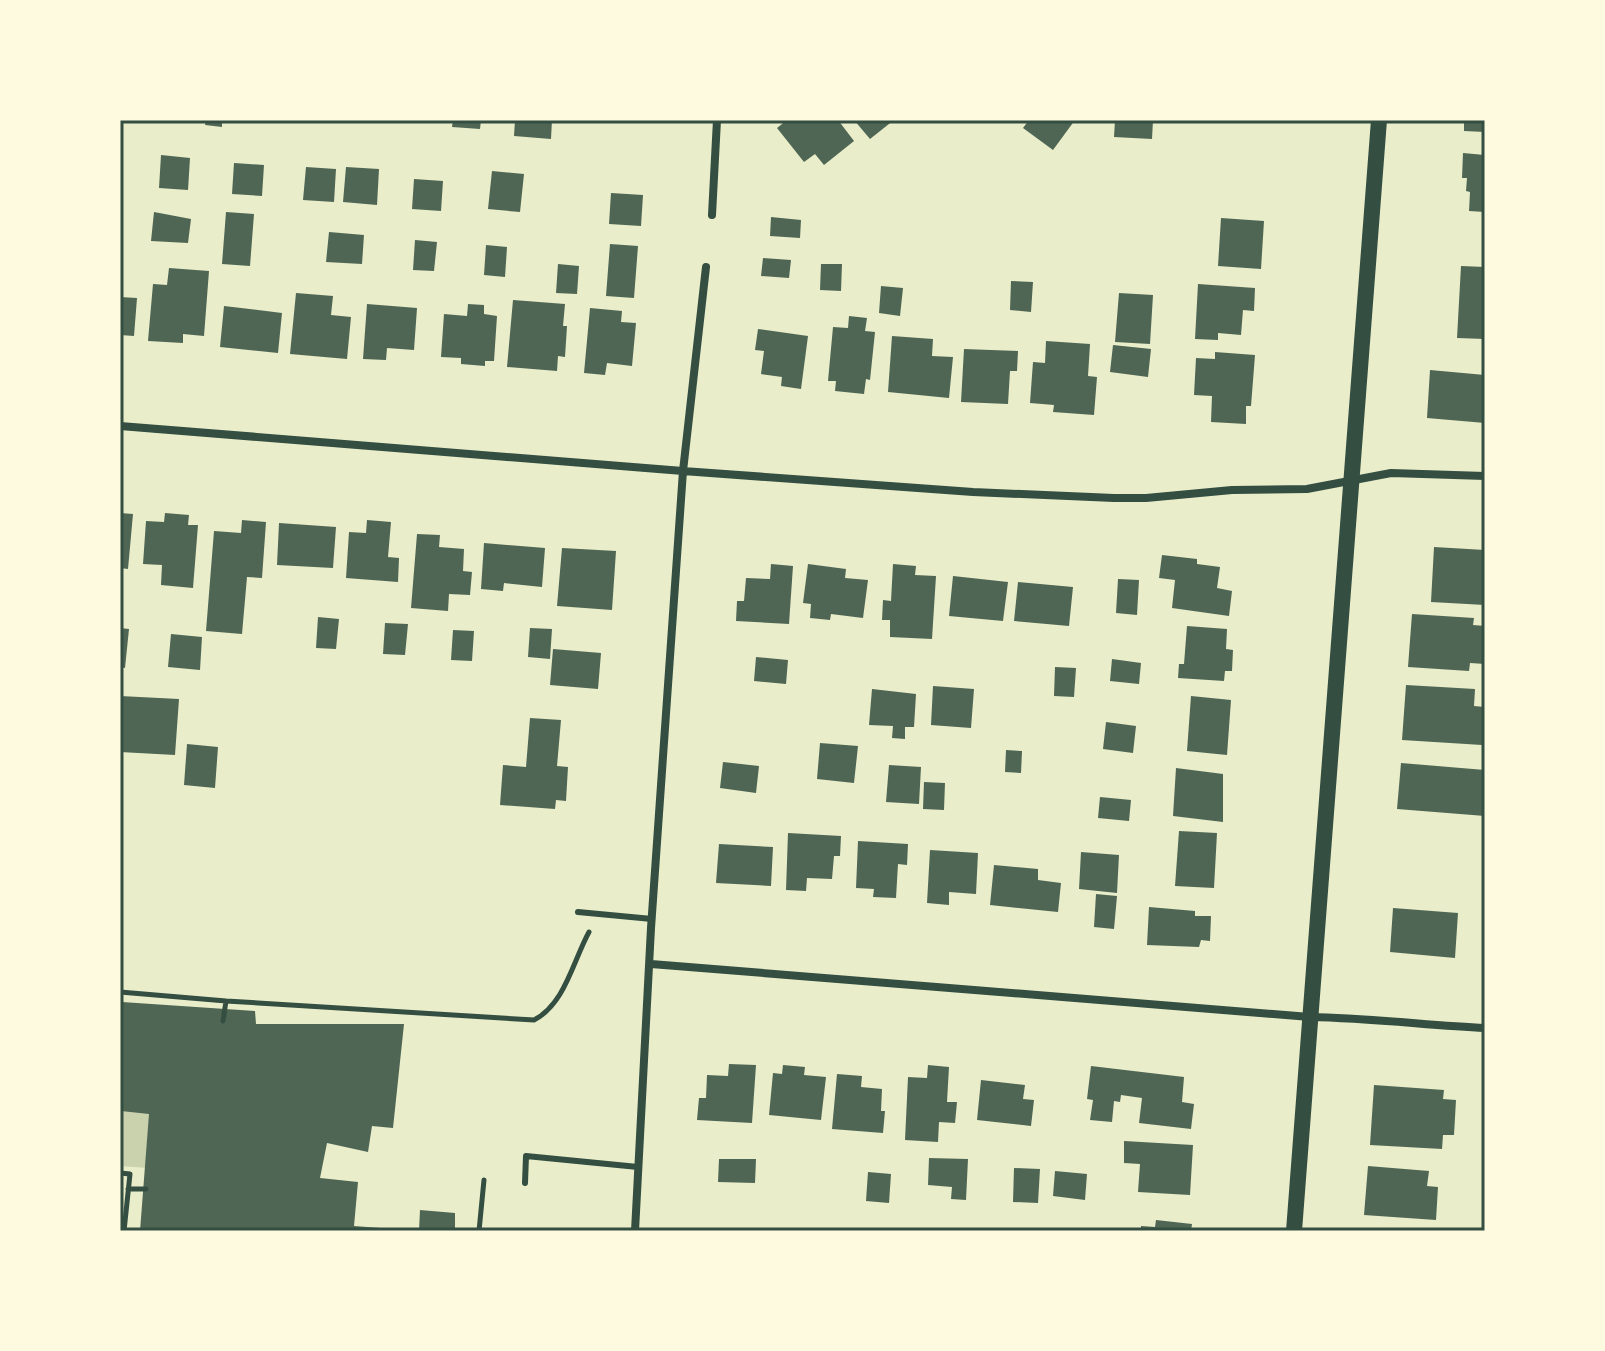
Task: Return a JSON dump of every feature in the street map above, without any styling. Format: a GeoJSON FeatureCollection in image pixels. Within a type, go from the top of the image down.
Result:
{"type":"FeatureCollection","features":[{"type":"Feature","properties":{"kind":"main road"},"geometry":{"type":"LineString","coordinates":[[1294,1231],[1379,120]]}},
{"type":"Feature","properties":{"kind":"street"},"geometry":{"type":"LineString","coordinates":[[712,215],[717,120]]}},
{"type":"Feature","properties":{"kind":"street"},"geometry":{"type":"LineString","coordinates":[[635,1231],[652,919],[683,471],[706,267]]}},
{"type":"Feature","properties":{"kind":"street"},"geometry":{"type":"LineString","coordinates":[[120,426],[683,471],[973,492],[1114,498],[1232,490],[1307,489],[1391,473],[1485,476]]}},
{"type":"Feature","properties":{"kind":"street"},"geometry":{"type":"LineString","coordinates":[[651,964],[1310,1017],[1485,1028]]}},
{"type":"Feature","properties":{"kind":"lane"},"geometry":{"type":"LineString","coordinates":[[578,912],[652,919]]}},
{"type":"Feature","properties":{"kind":"lane"},"geometry":{"type":"LineString","coordinates":[[525,1183],[526,1156],[638,1167]]}},
{"type":"Feature","properties":{"kind":"path"},"geometry":{"type":"LineString","coordinates":[[120,992],[534,1020],[549,1011],[557,1001],[582,945],[595,925]]}},
{"type":"Feature","properties":{"kind":"path"},"geometry":{"type":"LineString","coordinates":[[223,1021],[226,1001]]}},
{"type":"Feature","properties":{"kind":"path"},"geometry":{"type":"LineString","coordinates":[[120,1173],[130,1174],[124,1231]]}},
{"type":"Feature","properties":{"kind":"path"},"geometry":{"type":"LineString","coordinates":[[479,1231],[484,1180]]}},
{"type":"Feature","properties":{"kind":"path"},"geometry":{"type":"LineString","coordinates":[[128,1189],[146,1189]]}},
{"type":"Feature","properties":{"kind":"green space"},"geometry":{"type":"Polygon","coordinates":[[[120,1096],[153,1098],[148,1168],[120,1166],[120,1096]]]}},
{"type":"Feature","properties":{"kind":"building"},"geometry":{"type":"Polygon","coordinates":[[[206,120],[222,120],[222,127],[205,125],[206,120]]]}},
{"type":"Feature","properties":{"kind":"building"},"geometry":{"type":"Polygon","coordinates":[[[453,120],[481,120],[480,129],[452,127],[453,120]]]}},
{"type":"Feature","properties":{"kind":"building"},"geometry":{"type":"Polygon","coordinates":[[[515,120],[552,120],[551,139],[514,136],[515,120]]]}},
{"type":"Feature","properties":{"kind":"building"},"geometry":{"type":"Polygon","coordinates":[[[787,120],[838,120],[854,141],[824,165],[815,154],[804,162],[777,128],[787,120]]]}},
{"type":"Feature","properties":{"kind":"building"},"geometry":{"type":"Polygon","coordinates":[[[854,120],[894,120],[870,139],[854,120]]]}},
{"type":"Feature","properties":{"kind":"building"},"geometry":{"type":"Polygon","coordinates":[[[1029,120],[1075,120],[1053,150],[1023,128],[1029,120]]]}},
{"type":"Feature","properties":{"kind":"building"},"geometry":{"type":"Polygon","coordinates":[[[1115,120],[1153,120],[1152,139],[1114,137],[1115,120]]]}},
{"type":"Feature","properties":{"kind":"building"},"geometry":{"type":"Polygon","coordinates":[[[1464,120],[1485,120],[1485,132],[1464,131],[1464,120]]]}},
{"type":"Feature","properties":{"kind":"building"},"geometry":{"type":"Polygon","coordinates":[[[1463,153],[1485,155],[1485,212],[1469,211],[1470,192],[1466,191],[1467,178],[1462,178],[1463,153]]]}},
{"type":"Feature","properties":{"kind":"building"},"geometry":{"type":"Polygon","coordinates":[[[161,155],[190,158],[188,190],[159,188],[161,155]]]}},
{"type":"Feature","properties":{"kind":"building"},"geometry":{"type":"Polygon","coordinates":[[[234,163],[264,165],[262,196],[232,194],[234,163]]]}},
{"type":"Feature","properties":{"kind":"building"},"geometry":{"type":"Polygon","coordinates":[[[306,167],[336,169],[334,202],[303,200],[306,167]]]}},
{"type":"Feature","properties":{"kind":"building"},"geometry":{"type":"Polygon","coordinates":[[[346,167],[379,169],[377,205],[343,202],[346,167]]]}},
{"type":"Feature","properties":{"kind":"building"},"geometry":{"type":"Polygon","coordinates":[[[492,171],[524,174],[520,212],[488,209],[492,171]]]}},
{"type":"Feature","properties":{"kind":"building"},"geometry":{"type":"Polygon","coordinates":[[[414,179],[443,181],[441,211],[412,209],[414,179]]]}},
{"type":"Feature","properties":{"kind":"building"},"geometry":{"type":"Polygon","coordinates":[[[611,193],[643,195],[641,226],[609,224],[611,193]]]}},
{"type":"Feature","properties":{"kind":"building"},"geometry":{"type":"Polygon","coordinates":[[[154,212],[191,219],[188,243],[151,241],[154,212]]]}},
{"type":"Feature","properties":{"kind":"building"},"geometry":{"type":"Polygon","coordinates":[[[226,212],[254,214],[250,266],[222,264],[226,212]]]}},
{"type":"Feature","properties":{"kind":"building"},"geometry":{"type":"Polygon","coordinates":[[[771,217],[801,220],[800,238],[770,236],[771,217]]]}},
{"type":"Feature","properties":{"kind":"building"},"geometry":{"type":"Polygon","coordinates":[[[1221,218],[1264,221],[1261,269],[1218,266],[1221,218]]]}},
{"type":"Feature","properties":{"kind":"building"},"geometry":{"type":"Polygon","coordinates":[[[329,232],[364,235],[362,264],[326,262],[329,232]]]}},
{"type":"Feature","properties":{"kind":"building"},"geometry":{"type":"Polygon","coordinates":[[[415,240],[437,242],[434,271],[413,270],[415,240]]]}},
{"type":"Feature","properties":{"kind":"building"},"geometry":{"type":"Polygon","coordinates":[[[610,244],[638,246],[634,298],[606,296],[610,244]]]}},
{"type":"Feature","properties":{"kind":"building"},"geometry":{"type":"Polygon","coordinates":[[[486,245],[507,247],[505,277],[484,275],[486,245]]]}},
{"type":"Feature","properties":{"kind":"building"},"geometry":{"type":"Polygon","coordinates":[[[763,258],[791,260],[789,278],[761,276],[763,258]]]}},
{"type":"Feature","properties":{"kind":"building"},"geometry":{"type":"Polygon","coordinates":[[[558,264],[579,266],[577,294],[556,293],[558,264]]]}},
{"type":"Feature","properties":{"kind":"building"},"geometry":{"type":"Polygon","coordinates":[[[821,264],[842,264],[841,291],[820,290],[821,264]]]}},
{"type":"Feature","properties":{"kind":"building"},"geometry":{"type":"Polygon","coordinates":[[[1461,266],[1485,267],[1485,339],[1457,338],[1461,266]]]}},
{"type":"Feature","properties":{"kind":"building"},"geometry":{"type":"Polygon","coordinates":[[[169,268],[209,271],[204,336],[183,334],[183,343],[148,341],[153,284],[167,285],[169,268]]]}},
{"type":"Feature","properties":{"kind":"building"},"geometry":{"type":"Polygon","coordinates":[[[1011,281],[1033,282],[1031,312],[1010,310],[1011,281]]]}},
{"type":"Feature","properties":{"kind":"building"},"geometry":{"type":"Polygon","coordinates":[[[1198,284],[1255,288],[1254,311],[1243,310],[1241,335],[1218,333],[1218,340],[1195,339],[1198,284]]]}},
{"type":"Feature","properties":{"kind":"building"},"geometry":{"type":"Polygon","coordinates":[[[881,286],[903,288],[900,316],[879,313],[881,286]]]}},
{"type":"Feature","properties":{"kind":"building"},"geometry":{"type":"Polygon","coordinates":[[[296,293],[333,296],[331,315],[351,317],[347,359],[290,354],[296,293]]]}},
{"type":"Feature","properties":{"kind":"building"},"geometry":{"type":"Polygon","coordinates":[[[1119,293],[1153,295],[1150,344],[1115,342],[1119,293]]]}},
{"type":"Feature","properties":{"kind":"building"},"geometry":{"type":"Polygon","coordinates":[[[120,297],[137,298],[134,336],[120,335],[120,297]]]}},
{"type":"Feature","properties":{"kind":"building"},"geometry":{"type":"Polygon","coordinates":[[[513,300],[565,304],[565,357],[558,356],[557,371],[507,367],[513,300]]]}},
{"type":"Feature","properties":{"kind":"building"},"geometry":{"type":"Polygon","coordinates":[[[367,304],[417,308],[414,350],[387,348],[386,360],[363,359],[367,304]]]}},
{"type":"Feature","properties":{"kind":"building"},"geometry":{"type":"Polygon","coordinates":[[[468,304],[484,305],[484,314],[497,316],[494,361],[485,361],[485,366],[461,364],[461,358],[441,357],[444,314],[467,316],[468,304]]]}},
{"type":"Feature","properties":{"kind":"building"},"geometry":{"type":"Polygon","coordinates":[[[224,306],[282,313],[278,353],[220,347],[224,306]]]}},
{"type":"Feature","properties":{"kind":"building"},"geometry":{"type":"Polygon","coordinates":[[[590,308],[622,311],[621,322],[636,323],[632,366],[607,363],[605,375],[584,373],[590,308]]]}},
{"type":"Feature","properties":{"kind":"building"},"geometry":{"type":"Polygon","coordinates":[[[849,316],[867,318],[865,331],[875,332],[870,380],[866,379],[864,394],[835,391],[836,381],[828,381],[833,327],[848,328],[849,316]]]}},
{"type":"Feature","properties":{"kind":"building"},"geometry":{"type":"Polygon","coordinates":[[[758,329],[808,336],[801,389],[781,386],[782,377],[761,374],[764,351],[755,350],[758,329]]]}},
{"type":"Feature","properties":{"kind":"building"},"geometry":{"type":"Polygon","coordinates":[[[892,336],[933,339],[932,356],[953,357],[949,398],[888,392],[892,336]]]}},
{"type":"Feature","properties":{"kind":"building"},"geometry":{"type":"Polygon","coordinates":[[[1046,341],[1090,344],[1088,376],[1097,377],[1094,415],[1053,412],[1054,405],[1030,403],[1033,362],[1045,363],[1046,341]]]}},
{"type":"Feature","properties":{"kind":"building"},"geometry":{"type":"Polygon","coordinates":[[[1113,345],[1151,349],[1148,377],[1110,372],[1113,345]]]}},
{"type":"Feature","properties":{"kind":"building"},"geometry":{"type":"Polygon","coordinates":[[[964,349],[1018,351],[1017,371],[1010,371],[1008,404],[961,402],[964,349]]]}},
{"type":"Feature","properties":{"kind":"building"},"geometry":{"type":"Polygon","coordinates":[[[1215,352],[1255,355],[1251,406],[1246,406],[1246,424],[1211,422],[1212,396],[1194,395],[1196,358],[1215,359],[1215,352]]]}},
{"type":"Feature","properties":{"kind":"building"},"geometry":{"type":"Polygon","coordinates":[[[1430,370],[1485,375],[1485,423],[1427,418],[1430,370]]]}},
{"type":"Feature","properties":{"kind":"building"},"geometry":{"type":"Polygon","coordinates":[[[120,513],[133,514],[128,569],[120,568],[120,513]]]}},
{"type":"Feature","properties":{"kind":"building"},"geometry":{"type":"Polygon","coordinates":[[[165,513],[189,515],[188,525],[198,525],[193,588],[161,585],[162,565],[143,564],[146,521],[164,522],[165,513]]]}},
{"type":"Feature","properties":{"kind":"building"},"geometry":{"type":"Polygon","coordinates":[[[242,520],[266,522],[262,578],[247,577],[242,634],[206,631],[214,531],[241,533],[242,520]]]}},
{"type":"Feature","properties":{"kind":"building"},"geometry":{"type":"Polygon","coordinates":[[[367,520],[391,522],[388,557],[399,558],[398,582],[346,578],[349,532],[366,533],[367,520]]]}},
{"type":"Feature","properties":{"kind":"building"},"geometry":{"type":"Polygon","coordinates":[[[279,523],[336,527],[333,568],[277,565],[279,523]]]}},
{"type":"Feature","properties":{"kind":"building"},"geometry":{"type":"Polygon","coordinates":[[[417,534],[440,535],[439,547],[464,549],[463,571],[472,572],[470,595],[449,594],[448,611],[411,608],[417,534]]]}},
{"type":"Feature","properties":{"kind":"building"},"geometry":{"type":"Polygon","coordinates":[[[484,543],[545,548],[542,587],[504,583],[503,591],[481,589],[484,543]]]}},
{"type":"Feature","properties":{"kind":"building"},"geometry":{"type":"Polygon","coordinates":[[[1434,547],[1485,550],[1485,605],[1431,602],[1434,547]]]}},
{"type":"Feature","properties":{"kind":"building"},"geometry":{"type":"Polygon","coordinates":[[[562,548],[616,551],[612,610],[557,606],[562,548]]]}},
{"type":"Feature","properties":{"kind":"building"},"geometry":{"type":"Polygon","coordinates":[[[1162,555],[1197,559],[1197,564],[1220,567],[1217,588],[1232,591],[1229,616],[1172,608],[1175,580],[1159,578],[1162,555]]]}},
{"type":"Feature","properties":{"kind":"building"},"geometry":{"type":"Polygon","coordinates":[[[771,564],[793,566],[789,624],[736,621],[737,601],[744,601],[746,578],[770,579],[771,564]]]}},
{"type":"Feature","properties":{"kind":"building"},"geometry":{"type":"Polygon","coordinates":[[[808,564],[846,569],[845,578],[868,580],[863,618],[831,614],[830,620],[810,618],[811,604],[803,603],[808,564]]]}},
{"type":"Feature","properties":{"kind":"building"},"geometry":{"type":"Polygon","coordinates":[[[893,564],[916,566],[915,575],[936,576],[932,639],[890,637],[890,620],[882,620],[883,600],[891,601],[893,564]]]}},
{"type":"Feature","properties":{"kind":"building"},"geometry":{"type":"Polygon","coordinates":[[[953,576],[1008,582],[1003,621],[949,616],[953,576]]]}},
{"type":"Feature","properties":{"kind":"building"},"geometry":{"type":"Polygon","coordinates":[[[1118,579],[1139,580],[1137,615],[1116,613],[1118,579]]]}},
{"type":"Feature","properties":{"kind":"building"},"geometry":{"type":"Polygon","coordinates":[[[1018,582],[1073,587],[1069,626],[1014,621],[1018,582]]]}},
{"type":"Feature","properties":{"kind":"building"},"geometry":{"type":"Polygon","coordinates":[[[1412,614],[1474,618],[1473,625],[1485,626],[1485,664],[1470,663],[1469,671],[1408,667],[1412,614]]]}},
{"type":"Feature","properties":{"kind":"building"},"geometry":{"type":"Polygon","coordinates":[[[318,617],[339,619],[336,649],[316,648],[318,617]]]}},
{"type":"Feature","properties":{"kind":"building"},"geometry":{"type":"Polygon","coordinates":[[[385,623],[408,624],[405,655],[383,654],[385,623]]]}},
{"type":"Feature","properties":{"kind":"building"},"geometry":{"type":"Polygon","coordinates":[[[1187,626],[1227,629],[1226,649],[1233,650],[1232,671],[1225,671],[1224,681],[1178,678],[1179,664],[1184,664],[1187,626]]]}},
{"type":"Feature","properties":{"kind":"building"},"geometry":{"type":"Polygon","coordinates":[[[120,628],[129,629],[125,668],[120,667],[120,628]]]}},
{"type":"Feature","properties":{"kind":"building"},"geometry":{"type":"Polygon","coordinates":[[[530,628],[552,629],[550,659],[528,657],[530,628]]]}},
{"type":"Feature","properties":{"kind":"building"},"geometry":{"type":"Polygon","coordinates":[[[453,630],[474,631],[472,661],[451,660],[453,630]]]}},
{"type":"Feature","properties":{"kind":"building"},"geometry":{"type":"Polygon","coordinates":[[[171,634],[202,637],[200,670],[168,667],[171,634]]]}},
{"type":"Feature","properties":{"kind":"building"},"geometry":{"type":"Polygon","coordinates":[[[553,649],[601,653],[598,689],[550,685],[553,649]]]}},
{"type":"Feature","properties":{"kind":"building"},"geometry":{"type":"Polygon","coordinates":[[[756,657],[788,660],[786,684],[754,681],[756,657]]]}},
{"type":"Feature","properties":{"kind":"building"},"geometry":{"type":"Polygon","coordinates":[[[1112,659],[1141,663],[1139,684],[1110,681],[1112,659]]]}},
{"type":"Feature","properties":{"kind":"building"},"geometry":{"type":"Polygon","coordinates":[[[1055,667],[1076,668],[1074,697],[1054,696],[1055,667]]]}},
{"type":"Feature","properties":{"kind":"building"},"geometry":{"type":"Polygon","coordinates":[[[1406,685],[1475,689],[1474,706],[1485,707],[1482,745],[1402,740],[1406,685]]]}},
{"type":"Feature","properties":{"kind":"building"},"geometry":{"type":"Polygon","coordinates":[[[933,686],[974,689],[971,728],[931,725],[933,686]]]}},
{"type":"Feature","properties":{"kind":"building"},"geometry":{"type":"Polygon","coordinates":[[[872,689],[916,694],[914,727],[905,727],[905,739],[892,738],[893,726],[869,725],[872,689]]]}},
{"type":"Feature","properties":{"kind":"building"},"geometry":{"type":"Polygon","coordinates":[[[120,696],[179,699],[175,755],[120,752],[120,696]]]}},
{"type":"Feature","properties":{"kind":"building"},"geometry":{"type":"Polygon","coordinates":[[[1191,696],[1231,700],[1227,755],[1187,751],[1191,696]]]}},
{"type":"Feature","properties":{"kind":"building"},"geometry":{"type":"Polygon","coordinates":[[[530,718],[561,720],[557,766],[568,767],[566,801],[556,800],[555,809],[500,805],[503,765],[526,767],[530,718]]]}},
{"type":"Feature","properties":{"kind":"building"},"geometry":{"type":"Polygon","coordinates":[[[1106,722],[1136,726],[1133,753],[1103,749],[1106,722]]]}},
{"type":"Feature","properties":{"kind":"building"},"geometry":{"type":"Polygon","coordinates":[[[820,743],[858,746],[854,783],[817,779],[820,743]]]}},
{"type":"Feature","properties":{"kind":"building"},"geometry":{"type":"Polygon","coordinates":[[[187,744],[218,747],[215,788],[184,785],[187,744]]]}},
{"type":"Feature","properties":{"kind":"building"},"geometry":{"type":"Polygon","coordinates":[[[1006,750],[1022,751],[1021,773],[1005,772],[1006,750]]]}},
{"type":"Feature","properties":{"kind":"building"},"geometry":{"type":"Polygon","coordinates":[[[723,762],[759,766],[756,793],[720,788],[723,762]]]}},
{"type":"Feature","properties":{"kind":"building"},"geometry":{"type":"Polygon","coordinates":[[[1401,763],[1485,770],[1485,816],[1397,809],[1401,763]]]}},
{"type":"Feature","properties":{"kind":"building"},"geometry":{"type":"Polygon","coordinates":[[[889,765],[921,767],[919,804],[886,802],[889,765]]]}},
{"type":"Feature","properties":{"kind":"building"},"geometry":{"type":"Polygon","coordinates":[[[1176,768],[1223,774],[1223,822],[1173,816],[1176,768]]]}},
{"type":"Feature","properties":{"kind":"building"},"geometry":{"type":"Polygon","coordinates":[[[924,782],[945,783],[944,810],[923,809],[924,782]]]}},
{"type":"Feature","properties":{"kind":"building"},"geometry":{"type":"Polygon","coordinates":[[[1100,797],[1131,800],[1129,821],[1098,818],[1100,797]]]}},
{"type":"Feature","properties":{"kind":"building"},"geometry":{"type":"Polygon","coordinates":[[[1179,831],[1217,833],[1214,888],[1175,886],[1179,831]]]}},
{"type":"Feature","properties":{"kind":"building"},"geometry":{"type":"Polygon","coordinates":[[[788,833],[841,836],[840,856],[834,856],[832,879],[807,878],[806,891],[786,890],[788,833]]]}},
{"type":"Feature","properties":{"kind":"building"},"geometry":{"type":"Polygon","coordinates":[[[858,841],[908,844],[907,865],[898,864],[896,898],[873,897],[874,889],[856,888],[858,841]]]}},
{"type":"Feature","properties":{"kind":"building"},"geometry":{"type":"Polygon","coordinates":[[[719,844],[773,847],[771,886],[716,883],[719,844]]]}},
{"type":"Feature","properties":{"kind":"building"},"geometry":{"type":"Polygon","coordinates":[[[930,850],[978,853],[976,894],[949,892],[949,905],[927,903],[930,850]]]}},
{"type":"Feature","properties":{"kind":"building"},"geometry":{"type":"Polygon","coordinates":[[[1081,852],[1119,855],[1117,893],[1079,889],[1081,852]]]}},
{"type":"Feature","properties":{"kind":"building"},"geometry":{"type":"Polygon","coordinates":[[[994,865],[1038,869],[1038,880],[1061,883],[1058,912],[990,905],[994,865]]]}},
{"type":"Feature","properties":{"kind":"building"},"geometry":{"type":"Polygon","coordinates":[[[1096,894],[1117,896],[1114,929],[1094,927],[1096,894]]]}},
{"type":"Feature","properties":{"kind":"building"},"geometry":{"type":"Polygon","coordinates":[[[1149,907],[1195,911],[1195,916],[1211,916],[1210,941],[1201,940],[1199,947],[1147,945],[1149,907]]]}},
{"type":"Feature","properties":{"kind":"building"},"geometry":{"type":"Polygon","coordinates":[[[1393,908],[1458,913],[1455,958],[1390,952],[1393,908]]]}},
{"type":"Feature","properties":{"kind":"building"},"geometry":{"type":"Polygon","coordinates":[[[122,1002],[255,1011],[256,1024],[404,1024],[393,1128],[372,1126],[368,1152],[327,1143],[320,1178],[358,1182],[354,1226],[394,1231],[140,1231],[149,1114],[121,1111],[122,1002]]]}},
{"type":"Feature","properties":{"kind":"building"},"geometry":{"type":"Polygon","coordinates":[[[729,1064],[756,1065],[752,1123],[697,1120],[699,1098],[706,1098],[707,1075],[728,1076],[729,1064]]]}},
{"type":"Feature","properties":{"kind":"building"},"geometry":{"type":"Polygon","coordinates":[[[783,1065],[805,1067],[804,1075],[826,1077],[821,1120],[769,1115],[773,1073],[782,1074],[783,1065]]]}},
{"type":"Feature","properties":{"kind":"building"},"geometry":{"type":"Polygon","coordinates":[[[928,1065],[949,1067],[947,1102],[957,1102],[955,1123],[939,1122],[938,1142],[905,1140],[908,1077],[927,1078],[928,1065]]]}},
{"type":"Feature","properties":{"kind":"building"},"geometry":{"type":"Polygon","coordinates":[[[1091,1066],[1184,1077],[1182,1102],[1194,1104],[1191,1129],[1139,1123],[1142,1098],[1121,1095],[1120,1102],[1114,1101],[1112,1122],[1090,1120],[1093,1100],[1087,1099],[1091,1066]]]}},
{"type":"Feature","properties":{"kind":"building"},"geometry":{"type":"Polygon","coordinates":[[[837,1074],[862,1076],[861,1087],[882,1089],[881,1111],[885,1111],[883,1133],[832,1129],[837,1074]]]}},
{"type":"Feature","properties":{"kind":"building"},"geometry":{"type":"Polygon","coordinates":[[[981,1080],[1025,1085],[1023,1099],[1034,1100],[1031,1126],[977,1120],[981,1080]]]}},
{"type":"Feature","properties":{"kind":"building"},"geometry":{"type":"Polygon","coordinates":[[[1374,1085],[1444,1090],[1443,1099],[1456,1100],[1454,1135],[1443,1135],[1442,1149],[1370,1145],[1374,1085]]]}},
{"type":"Feature","properties":{"kind":"building"},"geometry":{"type":"Polygon","coordinates":[[[1124,1141],[1193,1145],[1190,1195],[1138,1192],[1140,1164],[1124,1163],[1124,1141]]]}},
{"type":"Feature","properties":{"kind":"building"},"geometry":{"type":"Polygon","coordinates":[[[929,1158],[968,1159],[966,1200],[951,1199],[952,1187],[928,1185],[929,1158]]]}},
{"type":"Feature","properties":{"kind":"building"},"geometry":{"type":"Polygon","coordinates":[[[719,1159],[756,1159],[755,1183],[718,1182],[719,1159]]]}},
{"type":"Feature","properties":{"kind":"building"},"geometry":{"type":"Polygon","coordinates":[[[1368,1166],[1429,1171],[1427,1186],[1438,1187],[1436,1220],[1364,1215],[1368,1166]]]}},
{"type":"Feature","properties":{"kind":"building"},"geometry":{"type":"Polygon","coordinates":[[[1014,1168],[1040,1169],[1038,1203],[1013,1202],[1014,1168]]]}},
{"type":"Feature","properties":{"kind":"building"},"geometry":{"type":"Polygon","coordinates":[[[1055,1171],[1087,1174],[1085,1200],[1053,1196],[1055,1171]]]}},
{"type":"Feature","properties":{"kind":"building"},"geometry":{"type":"Polygon","coordinates":[[[868,1172],[891,1174],[889,1203],[866,1201],[868,1172]]]}},
{"type":"Feature","properties":{"kind":"building"},"geometry":{"type":"Polygon","coordinates":[[[420,1210],[455,1213],[455,1231],[419,1231],[420,1210]]]}},
{"type":"Feature","properties":{"kind":"building"},"geometry":{"type":"Polygon","coordinates":[[[1156,1220],[1192,1224],[1191,1231],[1141,1231],[1141,1226],[1155,1227],[1156,1220]]]}}]}
